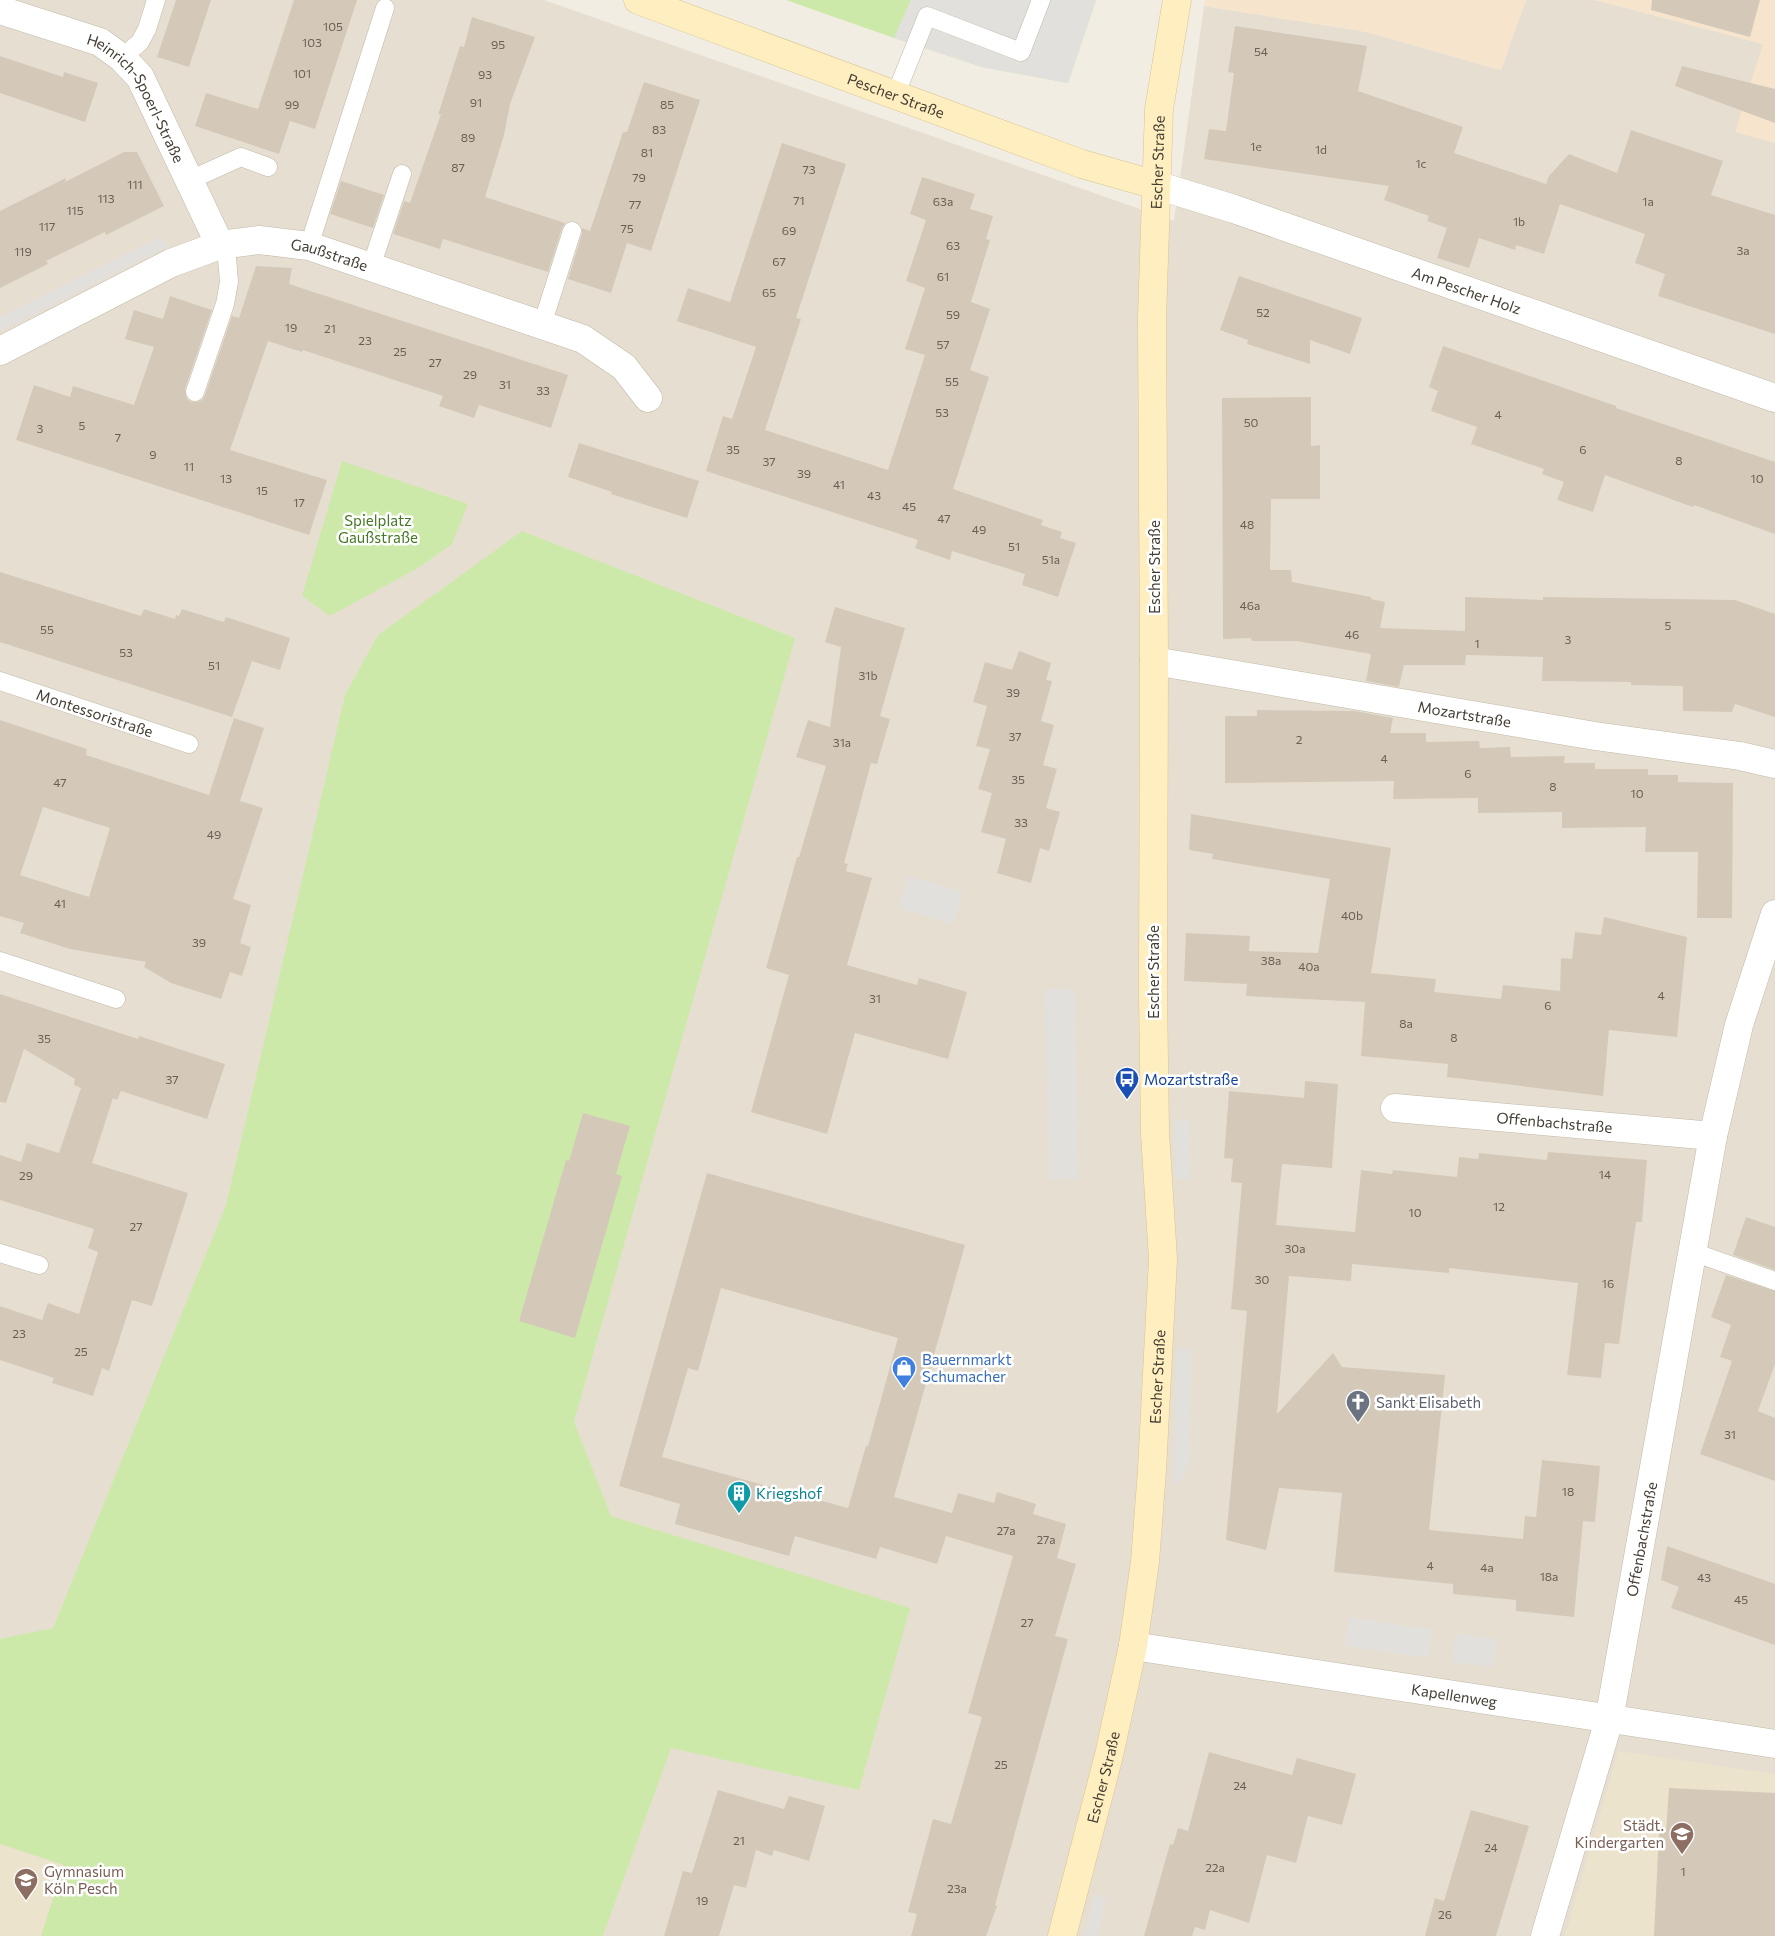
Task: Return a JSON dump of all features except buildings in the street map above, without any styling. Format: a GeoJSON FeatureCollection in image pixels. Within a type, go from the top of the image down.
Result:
{"type":"FeatureCollection","features":[{"type":"Feature","properties":{"kind":"main road","name":"Pescher Straße"},"geometry":{"type":"LineString","coordinates":[[638,0],[1082,164],[1156,185]]}},
{"type":"Feature","properties":{"kind":"main road","name":"Escher Straße"},"geometry":{"type":"LineString","coordinates":[[1062,1936],[1109,1755],[1133,1646],[1145,1562],[1152,1470],[1163,1259],[1155,1132],[1153,1052],[1154,661],[1152,318],[1159,109],[1177,0]]}},
{"type":"Feature","properties":{"kind":"street","name":"Heinrich-Spoerl-Straße"},"geometry":{"type":"LineString","coordinates":[[0,10],[100,42],[122,58],[140,77],[220,245]]}},
{"type":"Feature","properties":{"kind":"street","name":"Am Pescher Holz"},"geometry":{"type":"LineString","coordinates":[[1156,185],[1234,209],[1775,398]]}},
{"type":"Feature","properties":{"kind":"street","name":"Gaußstraße"},"geometry":{"type":"LineString","coordinates":[[0,351],[171,263],[220,245],[260,240],[309,246],[583,339],[624,367],[648,398]]}},
{"type":"Feature","properties":{"kind":"street","name":"Mozartstraße"},"geometry":{"type":"LineString","coordinates":[[1154,661],[1595,736],[1740,756],[1775,764]]}},
{"type":"Feature","properties":{"kind":"street","name":"Offenbachstraße"},"geometry":{"type":"LineString","coordinates":[[1545,1936],[1609,1720],[1713,1136],[1739,1025],[1775,914]]}},
{"type":"Feature","properties":{"kind":"street","name":"Offenbachstraße"},"geometry":{"type":"LineString","coordinates":[[1395,1108],[1713,1136]]}},
{"type":"Feature","properties":{"kind":"street","name":"Kapellenweg"},"geometry":{"type":"LineString","coordinates":[[1133,1646],[1775,1744]]}},
{"type":"Feature","properties":{"kind":"lane"},"geometry":{"type":"LineString","coordinates":[[122,58],[140,42],[147,29],[156,0]]}},
{"type":"Feature","properties":{"kind":"lane"},"geometry":{"type":"LineString","coordinates":[[895,96],[928,16],[1021,52],[1041,0]]}},
{"type":"Feature","properties":{"kind":"lane"},"geometry":{"type":"LineString","coordinates":[[309,246],[385,8]]}},
{"type":"Feature","properties":{"kind":"lane"},"geometry":{"type":"LineString","coordinates":[[190,180],[241,157],[268,167]]}},
{"type":"Feature","properties":{"kind":"lane"},"geometry":{"type":"LineString","coordinates":[[370,267],[402,174]]}},
{"type":"Feature","properties":{"kind":"lane"},"geometry":{"type":"LineString","coordinates":[[542,325],[572,231]]}},
{"type":"Feature","properties":{"kind":"lane"},"geometry":{"type":"LineString","coordinates":[[195,392],[225,304],[229,282],[227,258],[220,245]]}},
{"type":"Feature","properties":{"kind":"lane","name":"Montessoristraße"},"geometry":{"type":"LineString","coordinates":[[0,681],[189,744]]}},
{"type":"Feature","properties":{"kind":"lane"},"geometry":{"type":"LineString","coordinates":[[0,961],[116,999]]}},
{"type":"Feature","properties":{"kind":"lane"},"geometry":{"type":"LineString","coordinates":[[1693,1252],[1775,1281]]}},
{"type":"Feature","properties":{"kind":"lane"},"geometry":{"type":"LineString","coordinates":[[0,1253],[39,1265]]}},
{"type":"Feature","properties":{"kind":"shaded area"},"geometry":{"type":"Polygon","coordinates":[[[0,0],[544,0],[1174,221],[1204,6],[1367,32],[1501,70],[1526,0],[1595,0],[1764,44],[1736,132],[1775,143],[1775,1936],[0,1936],[0,0]]]}},
{"type":"Feature","properties":{"kind":"shaded area"},"geometry":{"type":"Polygon","coordinates":[[[911,0],[1096,0],[1068,83],[982,67],[894,38],[911,0]]]}},
{"type":"Feature","properties":{"kind":"shaded area"},"geometry":{"type":"Polygon","coordinates":[[[1205,0],[1526,0],[1501,70],[1367,32],[1204,6],[1205,0]]]}},
{"type":"Feature","properties":{"kind":"shaded area"},"geometry":{"type":"Polygon","coordinates":[[[1595,0],[1775,0],[1775,143],[1735,132],[1763,44],[1595,0]]]}},
{"type":"Feature","properties":{"kind":"shaded area"},"geometry":{"type":"Polygon","coordinates":[[[159,237],[169,246],[0,331],[0,317],[159,237]]]}},
{"type":"Feature","properties":{"kind":"shaded area"},"geometry":{"type":"Polygon","coordinates":[[[908,876],[963,892],[953,924],[899,908],[908,876]]]}},
{"type":"Feature","properties":{"kind":"shaded area"},"geometry":{"type":"Polygon","coordinates":[[[1045,989],[1075,989],[1078,1179],[1049,1179],[1045,989]]]}},
{"type":"Feature","properties":{"kind":"shaded area"},"geometry":{"type":"Polygon","coordinates":[[[1175,1120],[1189,1120],[1190,1179],[1176,1179],[1175,1120]]]}},
{"type":"Feature","properties":{"kind":"shaded area"},"geometry":{"type":"Polygon","coordinates":[[[1177,1349],[1191,1350],[1189,1461],[1182,1479],[1174,1488],[1177,1349]]]}},
{"type":"Feature","properties":{"kind":"shaded area"},"geometry":{"type":"Polygon","coordinates":[[[1349,1617],[1432,1630],[1428,1658],[1345,1646],[1349,1617]]]}},
{"type":"Feature","properties":{"kind":"shaded area"},"geometry":{"type":"Polygon","coordinates":[[[1455,1634],[1497,1639],[1493,1667],[1452,1662],[1455,1634]]]}},
{"type":"Feature","properties":{"kind":"shaded area","name":"Städt. Kindergarten"},"geometry":{"type":"Polygon","coordinates":[[[1618,1751],[1775,1774],[1775,1936],[1565,1936],[1618,1751]]]}},
{"type":"Feature","properties":{"kind":"shaded area","name":"Gymnasium Köln Pesch"},"geometry":{"type":"Polygon","coordinates":[[[0,1844],[64,1865],[41,1936],[0,1936],[0,1844]]]}},
{"type":"Feature","properties":{"kind":"shaded area"},"geometry":{"type":"Polygon","coordinates":[[[1095,1895],[1107,1899],[1097,1936],[1084,1936],[1095,1895]]]}},
{"type":"Feature","properties":{"kind":"green space"},"geometry":{"type":"Polygon","coordinates":[[[786,0],[1096,0],[1068,83],[982,67],[786,0]]]}},
{"type":"Feature","properties":{"kind":"green space","name":"Spielplatz Gaußstraße"},"geometry":{"type":"Polygon","coordinates":[[[342,461],[468,504],[452,544],[418,568],[330,616],[302,596],[342,461]]]}},
{"type":"Feature","properties":{"kind":"green space"},"geometry":{"type":"Polygon","coordinates":[[[522,531],[795,638],[574,1422],[611,1516],[910,1608],[859,1790],[671,1748],[603,1936],[41,1936],[64,1865],[0,1844],[0,1639],[53,1628],[226,1205],[345,695],[378,635],[522,531]]]}},
{"type":"Feature","properties":{"kind":"place","name":"Mozartstraße"},"geometry":{"type":"Point","coordinates":[1127,1100]}},
{"type":"Feature","properties":{"kind":"place","name":"Bauernmarkt Schumacher"},"geometry":{"type":"Point","coordinates":[904,1389]}},
{"type":"Feature","properties":{"kind":"place","name":"Sankt Elisabeth"},"geometry":{"type":"Point","coordinates":[1358,1423]}},
{"type":"Feature","properties":{"kind":"place","name":"Kriegshof"},"geometry":{"type":"Point","coordinates":[739,1514]}},
{"type":"Feature","properties":{"kind":"place","name":"Städt. Kindergarten"},"geometry":{"type":"Point","coordinates":[1682,1855]}},
{"type":"Feature","properties":{"kind":"place","name":"Gymnasium Köln Pesch"},"geometry":{"type":"Point","coordinates":[26,1901]}}]}
